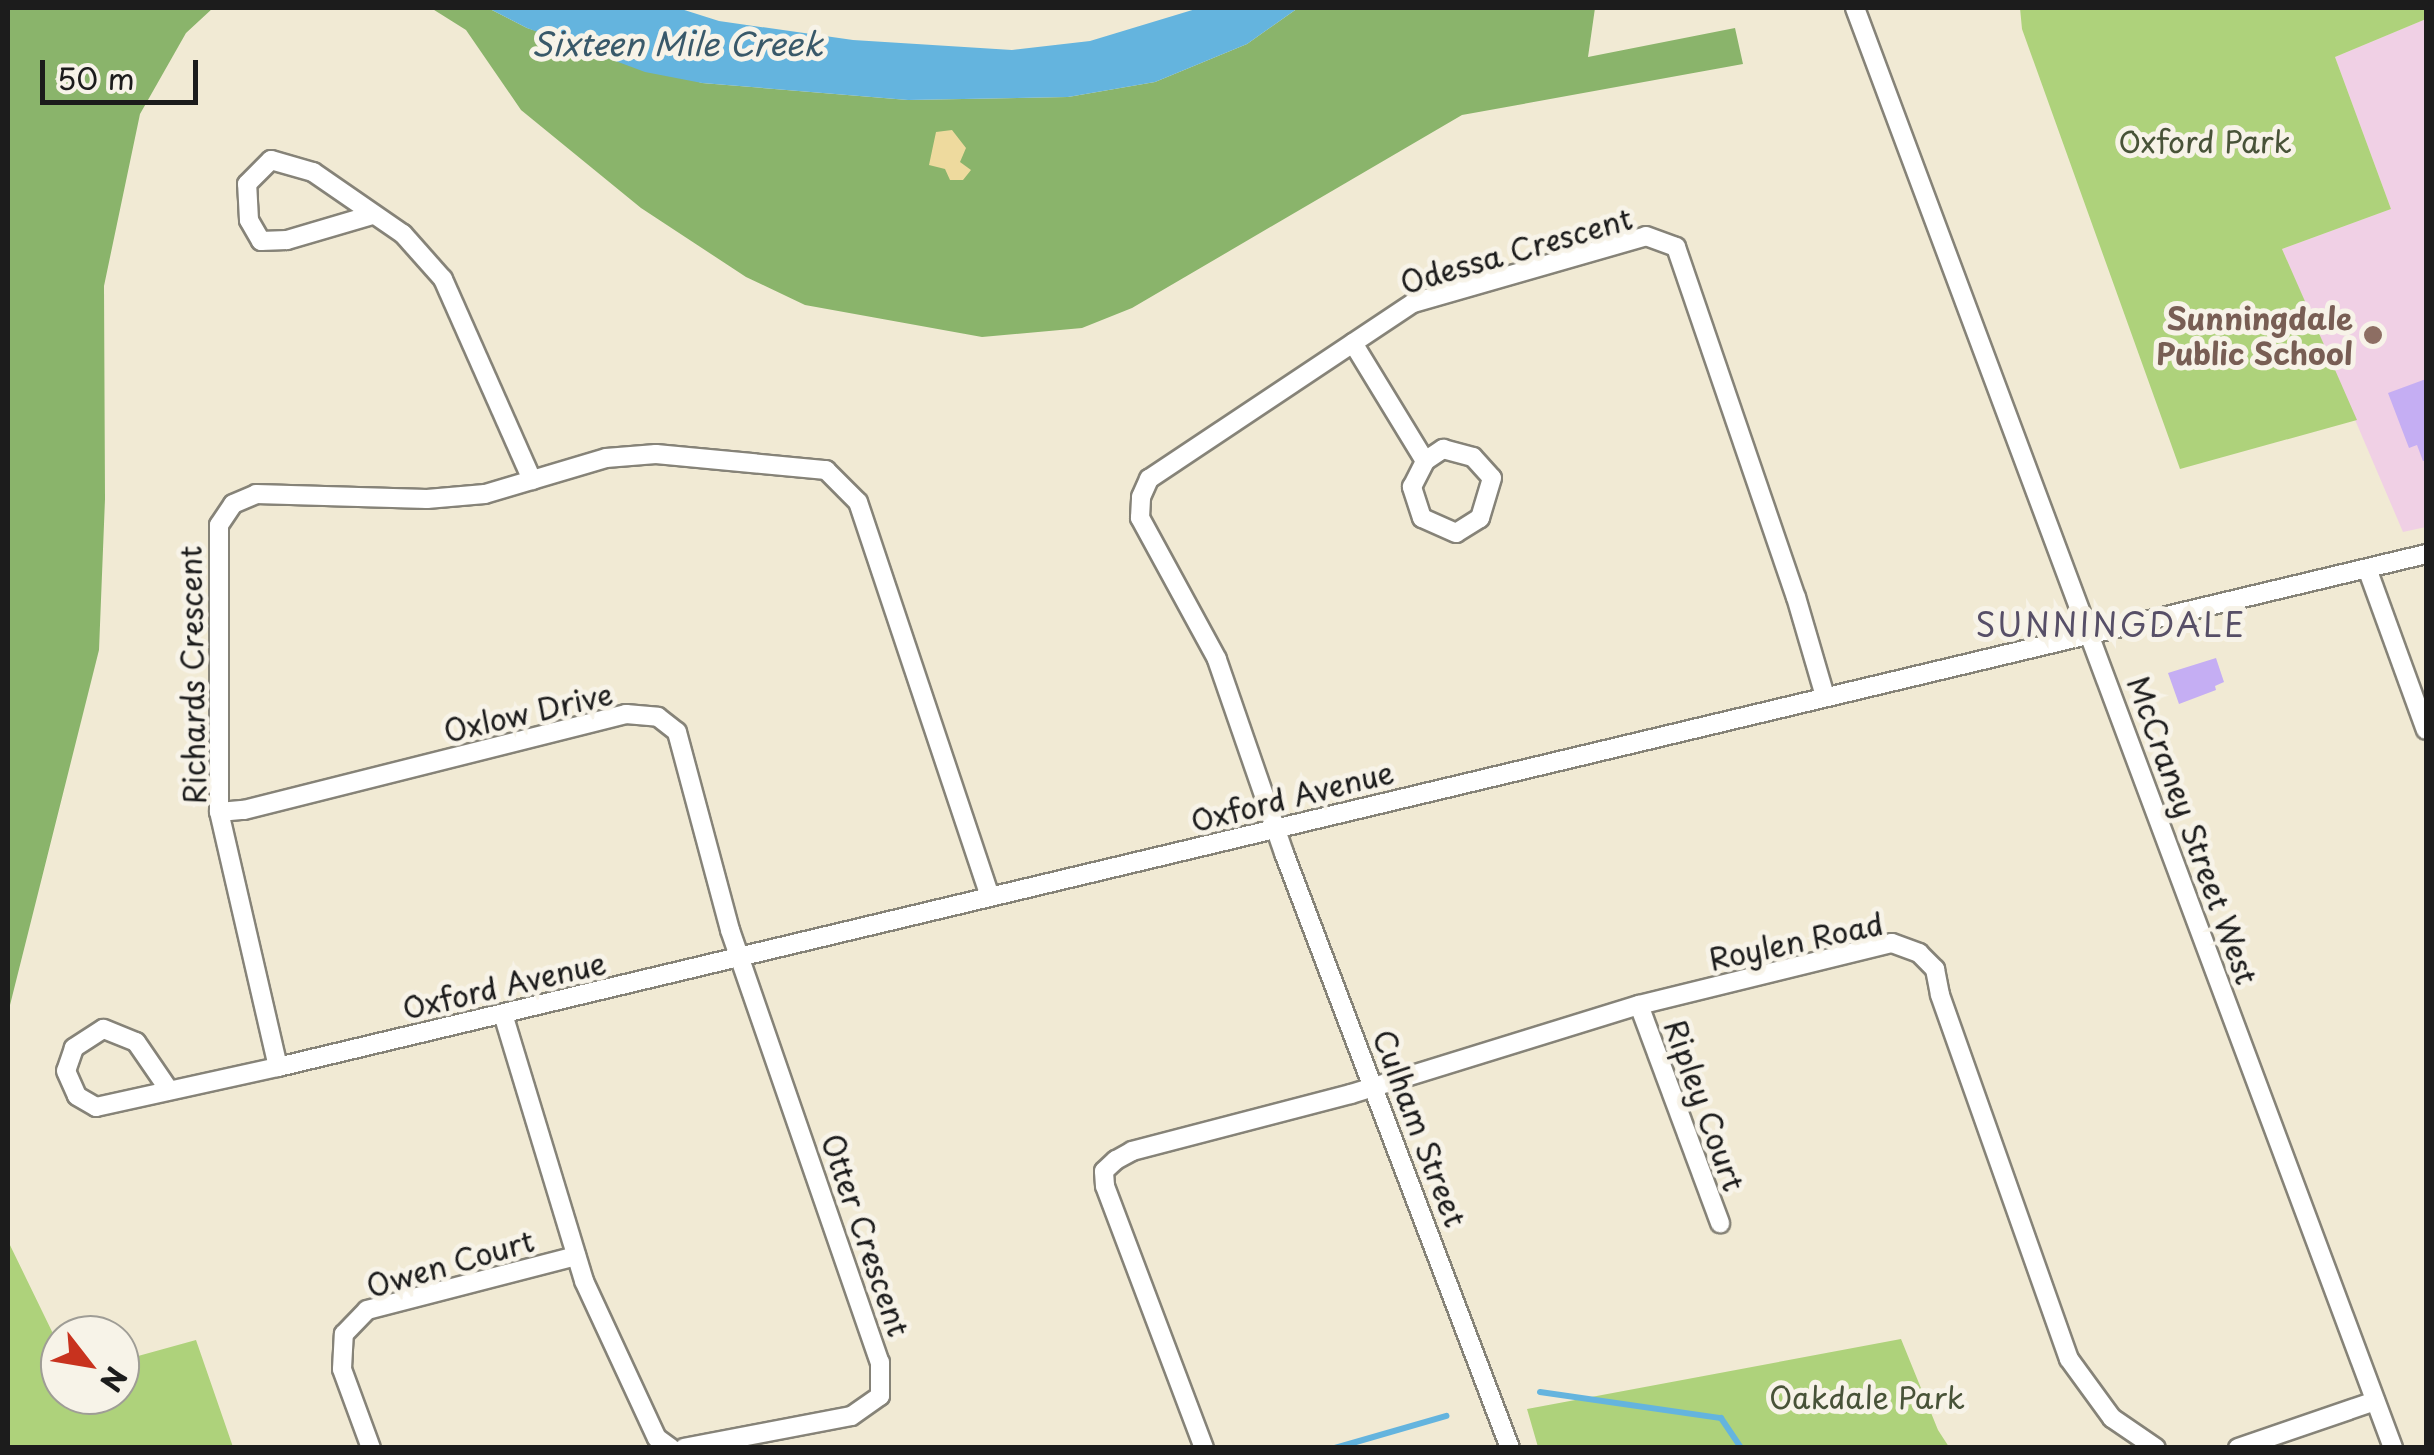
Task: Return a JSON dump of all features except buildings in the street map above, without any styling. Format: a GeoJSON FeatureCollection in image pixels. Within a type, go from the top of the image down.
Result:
{"type":"FeatureCollection","features":[{"type":"Feature","properties":{"kind":"street","name":"McCraney Street West"},"geometry":{"type":"LineString","coordinates":[[1856,8],[2393,1448]]}},
{"type":"Feature","properties":{"kind":"street"},"geometry":{"type":"LineString","coordinates":[[372,215],[287,240],[261,240],[249,220],[247,184],[271,160],[313,172],[403,234],[443,279],[532,480]]}},
{"type":"Feature","properties":{"kind":"street","name":"Odessa Crescent"},"geometry":{"type":"LineString","coordinates":[[1276,829],[1217,660],[1140,518],[1140,497],[1149,480],[1413,302],[1646,236],[1676,247],[1796,597],[1825,696]]}},
{"type":"Feature","properties":{"kind":"street"},"geometry":{"type":"LineString","coordinates":[[1354,343],[1425,461]]}},
{"type":"Feature","properties":{"kind":"street"},"geometry":{"type":"LineString","coordinates":[[1443,449],[1474,457],[1492,478],[1480,518],[1456,534],[1422,518],[1412,487],[1425,461],[1443,449]]}},
{"type":"Feature","properties":{"kind":"street","name":"Richards Crescent"},"geometry":{"type":"LineString","coordinates":[[278,1067],[219,812],[218,525],[234,504],[256,494],[427,499],[485,494],[606,458],[656,454],[826,470],[858,502],[990,897]]}},
{"type":"Feature","properties":{"kind":"street","name":"Oxford Avenue"},"geometry":{"type":"LineString","coordinates":[[169,1090],[136,1042],[103,1029],[74,1048],[66,1071],[78,1096],[96,1107],[503,1014],[2090,632],[2368,571],[2426,554]]}},
{"type":"Feature","properties":{"kind":"street"},"geometry":{"type":"LineString","coordinates":[[2368,571],[2426,730]]}},
{"type":"Feature","properties":{"kind":"street","name":"Oxlow Drive"},"geometry":{"type":"LineString","coordinates":[[219,812],[244,810],[626,714],[658,717],[677,732],[686,754],[740,957]]}},
{"type":"Feature","properties":{"kind":"street","name":"Culham Street"},"geometry":{"type":"LineString","coordinates":[[1276,829],[1510,1448]]}},
{"type":"Feature","properties":{"kind":"street","name":"Roylen Road"},"geometry":{"type":"LineString","coordinates":[[1202,1441],[1105,1186],[1104,1171],[1132,1151],[1376,1086],[1639,1005],[1892,943],[1919,953],[1935,969],[1940,995],[2069,1360],[2112,1418],[2156,1448]]}},
{"type":"Feature","properties":{"kind":"street","name":"Otter Crescent"},"geometry":{"type":"LineString","coordinates":[[684,1448],[852,1416],[880,1396],[880,1362],[740,957]]}},
{"type":"Feature","properties":{"kind":"street","name":"Ripley Court"},"geometry":{"type":"LineString","coordinates":[[1639,1005],[1720,1224]]}},
{"type":"Feature","properties":{"kind":"street"},"geometry":{"type":"LineString","coordinates":[[503,1014],[576,1256],[657,1438],[671,1448]]}},
{"type":"Feature","properties":{"kind":"street","name":"Owen Court"},"geometry":{"type":"LineString","coordinates":[[371,1448],[342,1368],[344,1334],[367,1310],[576,1256]]}},
{"type":"Feature","properties":{"kind":"street"},"geometry":{"type":"LineString","coordinates":[[2238,1448],[2376,1401]]}},
{"type":"Feature","properties":{"kind":"shaded area","name":"Sunningdale Public School"},"geometry":{"type":"Polygon","coordinates":[[[2426,19],[2426,527],[2403,532],[2282,249],[2391,209],[2335,57],[2426,19]]]}},
{"type":"Feature","properties":{"kind":"green space"},"geometry":{"type":"Polygon","coordinates":[[[8,8],[213,8],[186,33],[140,114],[104,286],[105,499],[99,650],[8,1013],[8,8]]]}},
{"type":"Feature","properties":{"kind":"green space"},"geometry":{"type":"Polygon","coordinates":[[[431,8],[488,8],[527,28],[702,83],[908,100],[1068,97],[1155,82],[1247,44],[1298,8],[1595,8],[1588,57],[1735,28],[1743,64],[1462,115],[1132,308],[1082,328],[982,337],[805,305],[746,277],[641,208],[521,110],[466,30],[431,8]]]}},
{"type":"Feature","properties":{"kind":"green space","name":"Oxford Park"},"geometry":{"type":"Polygon","coordinates":[[[2020,8],[2426,8],[2426,19],[2335,57],[2391,209],[2282,249],[2357,420],[2180,469],[2022,29],[2020,8]]]}},
{"type":"Feature","properties":{"kind":"green space"},"geometry":{"type":"Polygon","coordinates":[[[8,1241],[44,1315],[40,1315],[40,1415],[140,1415],[140,1355],[196,1340],[233,1447],[8,1447],[8,1241]]]}},
{"type":"Feature","properties":{"kind":"green space","name":"Oakdale Park"},"geometry":{"type":"Polygon","coordinates":[[[1901,1339],[1938,1430],[1949,1447],[1538,1447],[1527,1409],[1901,1339]]]}},
{"type":"Feature","properties":{"kind":"sand"},"geometry":{"type":"Polygon","coordinates":[[[952,130],[966,148],[960,162],[971,170],[963,180],[950,180],[945,169],[929,165],[936,132],[952,130]]]}},
{"type":"Feature","properties":{"kind":"water","name":"Sixteen Mile Creek"},"geometry":{"type":"Polygon","coordinates":[[[488,8],[678,8],[719,21],[853,40],[1012,50],[1090,41],[1199,8],[1298,8],[1247,44],[1155,82],[1068,97],[908,100],[702,83],[645,72],[527,28],[488,8]]]}},
{"type":"Feature","properties":{"kind":"waterway"},"geometry":{"type":"LineString","coordinates":[[1540,1392],[1721,1418],[1741,1448]]}},
{"type":"Feature","properties":{"kind":"waterway"},"geometry":{"type":"LineString","coordinates":[[1335,1448],[1446,1416]]}},
{"type":"Feature","properties":{"kind":"place","name":"Sunningdale Public School"},"geometry":{"type":"Point","coordinates":[2373,335]}},
{"type":"Feature","properties":{"kind":"district","name":"SUNNINGDALE"},"geometry":{"type":"Point","coordinates":[2111,624]}}]}
